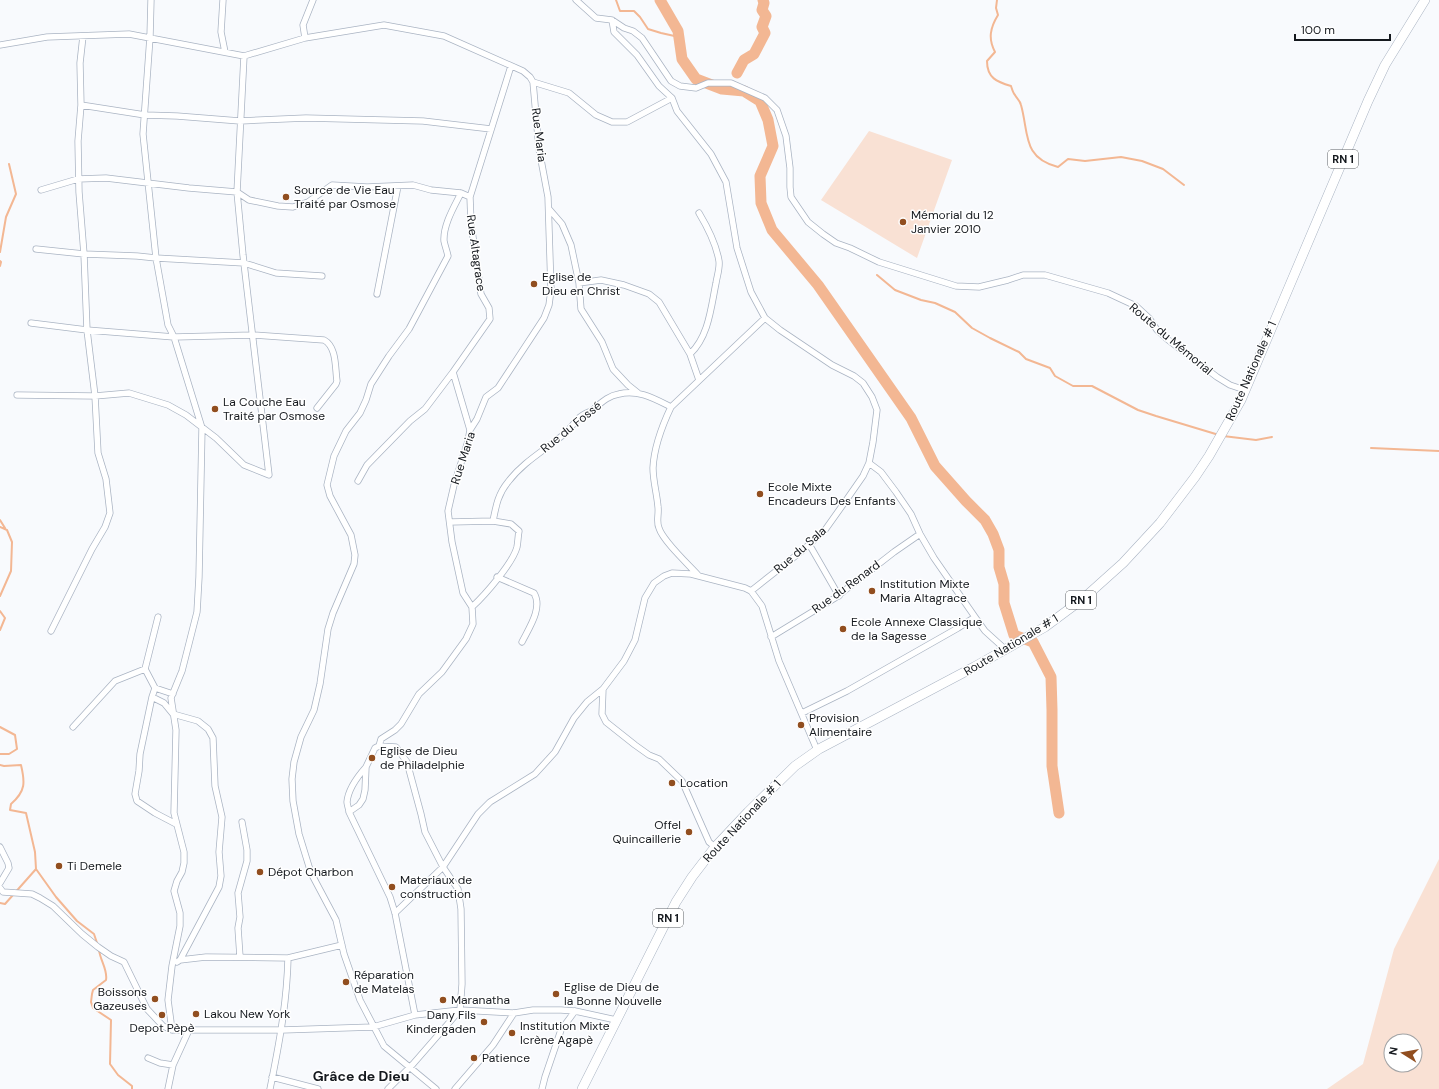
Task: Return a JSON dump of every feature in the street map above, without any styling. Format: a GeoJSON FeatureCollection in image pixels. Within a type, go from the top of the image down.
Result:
{"type":"FeatureCollection","features":[{"type":"Feature","properties":{"kind":"main road","name":"Route Nationale # 1"},"geometry":{"type":"LineString","coordinates":[[582,1089],[676,902],[692,877],[715,847],[789,771],[817,750],[1006,650],[1045,627],[1084,598],[1124,563],[1160,523],[1209,456],[1245,390],[1368,101],[1385,65],[1425,0]]}},
{"type":"Feature","properties":{"kind":"street"},"geometry":{"type":"LineString","coordinates":[[151,0],[150,37],[143,134],[156,258],[168,325],[174,337],[202,428],[200,569],[197,612],[182,671],[171,698],[176,730],[174,814],[184,852],[182,872],[174,891],[180,913],[180,926],[172,966],[168,1000],[172,1030]]}},
{"type":"Feature","properties":{"kind":"street"},"geometry":{"type":"LineString","coordinates":[[223,0],[221,32],[225,52]]}},
{"type":"Feature","properties":{"kind":"street"},"geometry":{"type":"LineString","coordinates":[[305,38],[302,25],[313,0]]}},
{"type":"Feature","properties":{"kind":"street","name":"Route du Mémorial"},"geometry":{"type":"LineString","coordinates":[[576,0],[596,18],[612,20],[624,28],[633,31],[642,38],[671,81],[680,86],[696,88],[708,83],[731,83],[765,98],[777,110],[786,136],[790,168],[791,197],[808,222],[836,243],[879,262],[956,286],[979,287],[1023,275],[1044,275],[1108,293],[1136,306],[1149,318],[1157,330],[1167,339],[1217,377],[1230,385],[1245,390]]}},
{"type":"Feature","properties":{"kind":"street"},"geometry":{"type":"LineString","coordinates":[[612,20],[614,32],[637,55],[659,86],[672,98],[677,111],[711,154],[726,182],[737,248],[751,292],[765,318],[671,407],[663,423],[657,442],[653,467],[654,486],[658,507],[658,527],[662,535],[698,575]]}},
{"type":"Feature","properties":{"kind":"street"},"geometry":{"type":"LineString","coordinates":[[0,45],[47,37],[129,34],[244,56],[305,38],[384,24],[444,36],[523,71],[533,82],[569,94],[596,115],[612,122],[627,122],[672,98]]}},
{"type":"Feature","properties":{"kind":"street"},"geometry":{"type":"LineString","coordinates":[[51,631],[92,549],[105,527],[110,513],[106,479],[98,453],[95,396],[87,330],[84,254],[78,179],[78,141],[81,105],[80,63],[83,36]]}},
{"type":"Feature","properties":{"kind":"street"},"geometry":{"type":"LineString","coordinates":[[17,395],[95,396],[129,393],[168,404],[186,415],[216,438],[244,465],[269,475],[237,192],[244,56]]}},
{"type":"Feature","properties":{"kind":"street","name":"Rue Altagrace"},"geometry":{"type":"LineString","coordinates":[[453,372],[490,320],[489,308],[481,294],[471,223],[470,197],[511,66]]}},
{"type":"Feature","properties":{"kind":"street","name":"Rue Maria"},"geometry":{"type":"LineString","coordinates":[[472,607],[463,593],[452,542],[448,512],[454,485],[470,430],[477,419],[486,398],[498,388],[547,313],[551,290],[549,209],[539,149],[533,82]]}},
{"type":"Feature","properties":{"kind":"street"},"geometry":{"type":"LineString","coordinates":[[81,105],[145,116],[177,116],[240,121],[306,118],[423,121],[491,129]]}},
{"type":"Feature","properties":{"kind":"street"},"geometry":{"type":"LineString","coordinates":[[41,190],[78,179],[106,178],[237,192],[250,200],[278,206],[293,207],[308,202],[332,185],[367,187],[412,185],[431,190],[461,193],[470,197]]}},
{"type":"Feature","properties":{"kind":"street"},"geometry":{"type":"LineString","coordinates":[[377,294],[398,186]]}},
{"type":"Feature","properties":{"kind":"street"},"geometry":{"type":"LineString","coordinates":[[436,1089],[384,1046],[360,1000],[344,954],[336,920],[311,873],[299,834],[292,779],[294,762],[301,737],[314,710],[320,684],[328,629],[354,564],[355,555],[351,535],[330,496],[327,485],[334,456],[346,431],[360,412],[371,384],[389,356],[409,330],[448,256],[444,241],[445,231],[452,211],[461,193]]}},
{"type":"Feature","properties":{"kind":"street"},"geometry":{"type":"LineString","coordinates":[[549,209],[562,224],[571,245],[579,283],[581,309],[602,342],[613,369],[628,385],[640,394]]}},
{"type":"Feature","properties":{"kind":"street"},"geometry":{"type":"LineString","coordinates":[[690,354],[701,340],[709,318],[720,263],[709,229],[699,213]]}},
{"type":"Feature","properties":{"kind":"street"},"geometry":{"type":"LineString","coordinates":[[36,249],[84,254],[122,254],[156,258],[244,263],[276,273],[322,276]]}},
{"type":"Feature","properties":{"kind":"street"},"geometry":{"type":"LineString","coordinates":[[579,283],[601,280],[624,285],[649,294],[660,302],[690,354],[699,380]]}},
{"type":"Feature","properties":{"kind":"street","name":"Rue du Sala"},"geometry":{"type":"LineString","coordinates":[[750,591],[809,544],[830,524],[863,476],[869,463],[877,410],[872,397],[862,383],[854,376],[832,365],[780,330],[765,318]]}},
{"type":"Feature","properties":{"kind":"street"},"geometry":{"type":"LineString","coordinates":[[31,323],[87,330],[174,337],[253,335],[324,340],[329,342],[333,350],[337,381],[317,408]]}},
{"type":"Feature","properties":{"kind":"street"},"geometry":{"type":"LineString","coordinates":[[453,372],[470,430]]}},
{"type":"Feature","properties":{"kind":"street"},"geometry":{"type":"LineString","coordinates":[[358,481],[367,465],[410,421],[425,409],[453,372]]}},
{"type":"Feature","properties":{"kind":"street","name":"Rue du Fossé"},"geometry":{"type":"LineString","coordinates":[[493,521],[497,499],[507,482],[543,449],[564,434],[579,417],[606,398],[619,394],[640,394],[646,395],[671,407]]}},
{"type":"Feature","properties":{"kind":"street"},"geometry":{"type":"LineString","coordinates":[[869,463],[881,472],[896,492],[911,514],[920,534],[975,617],[986,631],[1006,650]]}},
{"type":"Feature","properties":{"kind":"street"},"geometry":{"type":"LineString","coordinates":[[415,1015],[395,913],[390,897],[349,812],[347,802],[353,785],[366,767],[375,748],[379,746],[382,739],[401,724],[419,694],[442,672],[466,639],[473,624],[472,607],[483,596],[512,559],[517,547],[519,531],[511,524],[493,521],[450,522]]}},
{"type":"Feature","properties":{"kind":"street","name":"Rue du Renard"},"geometry":{"type":"LineString","coordinates":[[771,637],[839,596],[894,552],[920,534]]}},
{"type":"Feature","properties":{"kind":"street"},"geometry":{"type":"LineString","coordinates":[[809,544],[839,596]]}},
{"type":"Feature","properties":{"kind":"street"},"geometry":{"type":"LineString","coordinates":[[395,913],[443,867],[478,814],[490,802],[535,774],[555,752],[574,718],[587,702],[603,688],[624,661],[635,640],[646,598],[654,583],[664,576],[672,573],[698,575],[745,588],[750,591],[762,606],[767,617],[771,637],[780,661],[817,750]]}},
{"type":"Feature","properties":{"kind":"street"},"geometry":{"type":"LineString","coordinates":[[497,577],[534,593],[537,597],[537,608],[522,642]]}},
{"type":"Feature","properties":{"kind":"street"},"geometry":{"type":"LineString","coordinates":[[158,617],[145,669],[156,688],[173,694]]}},
{"type":"Feature","properties":{"kind":"street"},"geometry":{"type":"LineString","coordinates":[[802,713],[853,688],[975,617]]}},
{"type":"Feature","properties":{"kind":"street"},"geometry":{"type":"LineString","coordinates":[[73,727],[115,681],[145,669]]}},
{"type":"Feature","properties":{"kind":"street"},"geometry":{"type":"LineString","coordinates":[[156,688],[152,697],[140,754],[135,794],[137,801],[176,824]]}},
{"type":"Feature","properties":{"kind":"street"},"geometry":{"type":"LineString","coordinates":[[603,688],[602,714],[606,722],[635,746],[649,755],[659,759],[682,781],[709,842],[715,847]]}},
{"type":"Feature","properties":{"kind":"street"},"geometry":{"type":"LineString","coordinates":[[152,697],[164,703],[174,714],[198,721],[208,729],[214,738],[215,786],[222,817],[219,852],[221,876],[219,887],[180,960],[172,966]]}},
{"type":"Feature","properties":{"kind":"street"},"geometry":{"type":"LineString","coordinates":[[379,746],[396,747],[407,762],[425,832],[443,867],[458,889],[461,909],[462,984],[460,1010],[409,1068],[388,1089]]}},
{"type":"Feature","properties":{"kind":"street"},"geometry":{"type":"LineString","coordinates":[[349,812],[359,805],[363,799],[366,767]]}},
{"type":"Feature","properties":{"kind":"street"},"geometry":{"type":"LineString","coordinates":[[240,957],[238,928],[240,917],[238,893],[247,861],[247,850],[242,822]]}},
{"type":"Feature","properties":{"kind":"street"},"geometry":{"type":"LineString","coordinates":[[0,847],[9,868],[0,883]]}},
{"type":"Feature","properties":{"kind":"street"},"geometry":{"type":"LineString","coordinates":[[0,888],[3,892],[32,894],[40,898],[53,906],[98,947],[111,956],[124,962],[148,1009],[163,1026],[172,1030],[282,1030],[373,1027],[415,1015],[460,1010],[514,1013],[533,1010],[561,1010],[575,1011],[616,1020]]}},
{"type":"Feature","properties":{"kind":"street"},"geometry":{"type":"LineString","coordinates":[[180,960],[206,957],[288,958],[342,945]]}},
{"type":"Feature","properties":{"kind":"street"},"geometry":{"type":"LineString","coordinates":[[270,1089],[282,1030],[287,988],[288,958]]}},
{"type":"Feature","properties":{"kind":"street"},"geometry":{"type":"LineString","coordinates":[[542,1089],[561,1030],[575,1011]]}},
{"type":"Feature","properties":{"kind":"street"},"geometry":{"type":"LineString","coordinates":[[455,1089],[493,1045],[514,1013]]}},
{"type":"Feature","properties":{"kind":"street"},"geometry":{"type":"LineString","coordinates":[[168,1089],[173,1065],[189,1030]]}},
{"type":"Feature","properties":{"kind":"street"},"geometry":{"type":"LineString","coordinates":[[148,1058],[160,1063],[173,1065]]}},
{"type":"Feature","properties":{"kind":"street"},"geometry":{"type":"LineString","coordinates":[[272,1077],[318,1089]]}},
{"type":"Feature","properties":{"kind":"shaded area"},"geometry":{"type":"Polygon","coordinates":[[[869,131],[952,160],[917,258],[821,200],[869,131]]]}},
{"type":"Feature","properties":{"kind":"shaded area"},"geometry":{"type":"Polygon","coordinates":[[[1439,859],[1439,1089],[1327,1089],[1363,1064],[1394,949],[1439,859]]]}},
{"type":"Feature","properties":{"kind":"waterway"},"geometry":{"type":"LineString","coordinates":[[616,0],[620,11],[634,11],[648,29],[679,37]]}},
{"type":"Feature","properties":{"kind":"waterway"},"geometry":{"type":"LineString","coordinates":[[660,0],[678,31],[682,59],[696,79],[722,89],[744,91],[760,101],[768,120],[773,146],[760,176],[761,203],[772,230],[818,285],[911,418],[935,466],[985,520],[993,534],[999,550],[999,567],[1004,584],[1004,603],[1014,635],[1033,642],[1051,677],[1052,766],[1059,813]]}},
{"type":"Feature","properties":{"kind":"waterway"},"geometry":{"type":"LineString","coordinates":[[737,73],[744,60],[754,54],[765,33],[762,27],[766,16],[762,10],[764,3],[763,0]]}},
{"type":"Feature","properties":{"kind":"waterway"},"geometry":{"type":"LineString","coordinates":[[997,0],[996,8],[998,15],[993,24],[991,34],[991,43],[995,52],[987,61],[987,67],[991,75],[997,81],[1011,86],[1020,102],[1029,143],[1038,157],[1046,163],[1058,167],[1068,159],[1085,161],[1121,157],[1142,161],[1163,169],[1184,185]]}},
{"type":"Feature","properties":{"kind":"waterway"},"geometry":{"type":"LineString","coordinates":[[0,252],[6,217],[16,194],[9,164]]}},
{"type":"Feature","properties":{"kind":"waterway"},"geometry":{"type":"LineString","coordinates":[[0,261],[0,266]]}},
{"type":"Feature","properties":{"kind":"waterway"},"geometry":{"type":"LineString","coordinates":[[877,275],[895,290],[921,300],[935,303],[955,312],[972,328],[1019,352],[1026,359],[1050,368],[1055,376],[1073,386],[1092,386],[1138,410],[1219,435]]}},
{"type":"Feature","properties":{"kind":"waterway"},"geometry":{"type":"LineString","coordinates":[[1223,436],[1256,440],[1272,437]]}},
{"type":"Feature","properties":{"kind":"waterway"},"geometry":{"type":"LineString","coordinates":[[1371,448],[1439,451]]}},
{"type":"Feature","properties":{"kind":"waterway"},"geometry":{"type":"LineString","coordinates":[[0,520],[5,528]]}},
{"type":"Feature","properties":{"kind":"waterway"},"geometry":{"type":"LineString","coordinates":[[0,527],[7,530],[12,542],[11,571],[0,596]]}},
{"type":"Feature","properties":{"kind":"waterway"},"geometry":{"type":"LineString","coordinates":[[0,611],[5,618],[0,630]]}},
{"type":"Feature","properties":{"kind":"waterway"},"geometry":{"type":"LineString","coordinates":[[0,727],[15,735],[17,749],[9,754],[0,754]]}},
{"type":"Feature","properties":{"kind":"waterway"},"geometry":{"type":"LineString","coordinates":[[0,765],[21,765],[24,781],[23,786],[19,795],[11,804],[10,810],[26,813],[35,852],[36,869]]}},
{"type":"Feature","properties":{"kind":"waterway"},"geometry":{"type":"LineString","coordinates":[[0,903],[5,904],[36,869],[56,897],[77,921],[94,934],[97,943]]}},
{"type":"Feature","properties":{"kind":"waterway"},"geometry":{"type":"LineString","coordinates":[[99,950],[106,972],[106,980],[93,990],[91,1002],[93,1008],[111,1020],[110,1064],[118,1075],[132,1086],[132,1089]]}},
{"type":"Feature","properties":{"kind":"place","name":"Source de Vie Eau Traité par Osmose"},"geometry":{"type":"Point","coordinates":[286,197]}},
{"type":"Feature","properties":{"kind":"place","name":"Mémorial du 12 Janvier 2010"},"geometry":{"type":"Point","coordinates":[903,222]}},
{"type":"Feature","properties":{"kind":"place","name":"Eglise de Dieu en Christ"},"geometry":{"type":"Point","coordinates":[534,284]}},
{"type":"Feature","properties":{"kind":"place","name":"La Couche Eau Traité par Osmose"},"geometry":{"type":"Point","coordinates":[215,409]}},
{"type":"Feature","properties":{"kind":"place","name":"Ecole Mixte Encadeurs Des Enfants"},"geometry":{"type":"Point","coordinates":[760,494]}},
{"type":"Feature","properties":{"kind":"place","name":"Institution Mixte Maria Altagrace"},"geometry":{"type":"Point","coordinates":[872,591]}},
{"type":"Feature","properties":{"kind":"place","name":"Ecole Annexe Classique de la Sagesse"},"geometry":{"type":"Point","coordinates":[843,629]}},
{"type":"Feature","properties":{"kind":"place","name":"Provision Alimentaire"},"geometry":{"type":"Point","coordinates":[801,725]}},
{"type":"Feature","properties":{"kind":"place","name":"Eglise de Dieu de Philadelphie"},"geometry":{"type":"Point","coordinates":[372,758]}},
{"type":"Feature","properties":{"kind":"place","name":"Location"},"geometry":{"type":"Point","coordinates":[672,783]}},
{"type":"Feature","properties":{"kind":"place","name":"Offel Quincaillerie"},"geometry":{"type":"Point","coordinates":[689,832]}},
{"type":"Feature","properties":{"kind":"place","name":"Ti Demele"},"geometry":{"type":"Point","coordinates":[59,866]}},
{"type":"Feature","properties":{"kind":"place","name":"Dépot Charbon"},"geometry":{"type":"Point","coordinates":[260,872]}},
{"type":"Feature","properties":{"kind":"place","name":"Materiaux de construction"},"geometry":{"type":"Point","coordinates":[392,887]}},
{"type":"Feature","properties":{"kind":"place","name":"Réparation de Matelas"},"geometry":{"type":"Point","coordinates":[346,982]}},
{"type":"Feature","properties":{"kind":"place","name":"Eglise de Dieu de la Bonne Nouvelle"},"geometry":{"type":"Point","coordinates":[556,994]}},
{"type":"Feature","properties":{"kind":"place","name":"Boissons Gazeuses"},"geometry":{"type":"Point","coordinates":[155,999]}},
{"type":"Feature","properties":{"kind":"place","name":"Maranatha"},"geometry":{"type":"Point","coordinates":[443,1000]}},
{"type":"Feature","properties":{"kind":"place","name":"Lakou New York"},"geometry":{"type":"Point","coordinates":[196,1014]}},
{"type":"Feature","properties":{"kind":"place","name":"Depot Pèpè"},"geometry":{"type":"Point","coordinates":[162,1015]}},
{"type":"Feature","properties":{"kind":"place","name":"Dany Fils Kindergaden"},"geometry":{"type":"Point","coordinates":[484,1022]}},
{"type":"Feature","properties":{"kind":"place","name":"Institution Mixte Icrène Agapè"},"geometry":{"type":"Point","coordinates":[512,1033]}},
{"type":"Feature","properties":{"kind":"place","name":"Patience"},"geometry":{"type":"Point","coordinates":[474,1058]}},
{"type":"Feature","properties":{"kind":"district","name":"Grâce de Dieu"},"geometry":{"type":"Point","coordinates":[361,1076]}}]}
